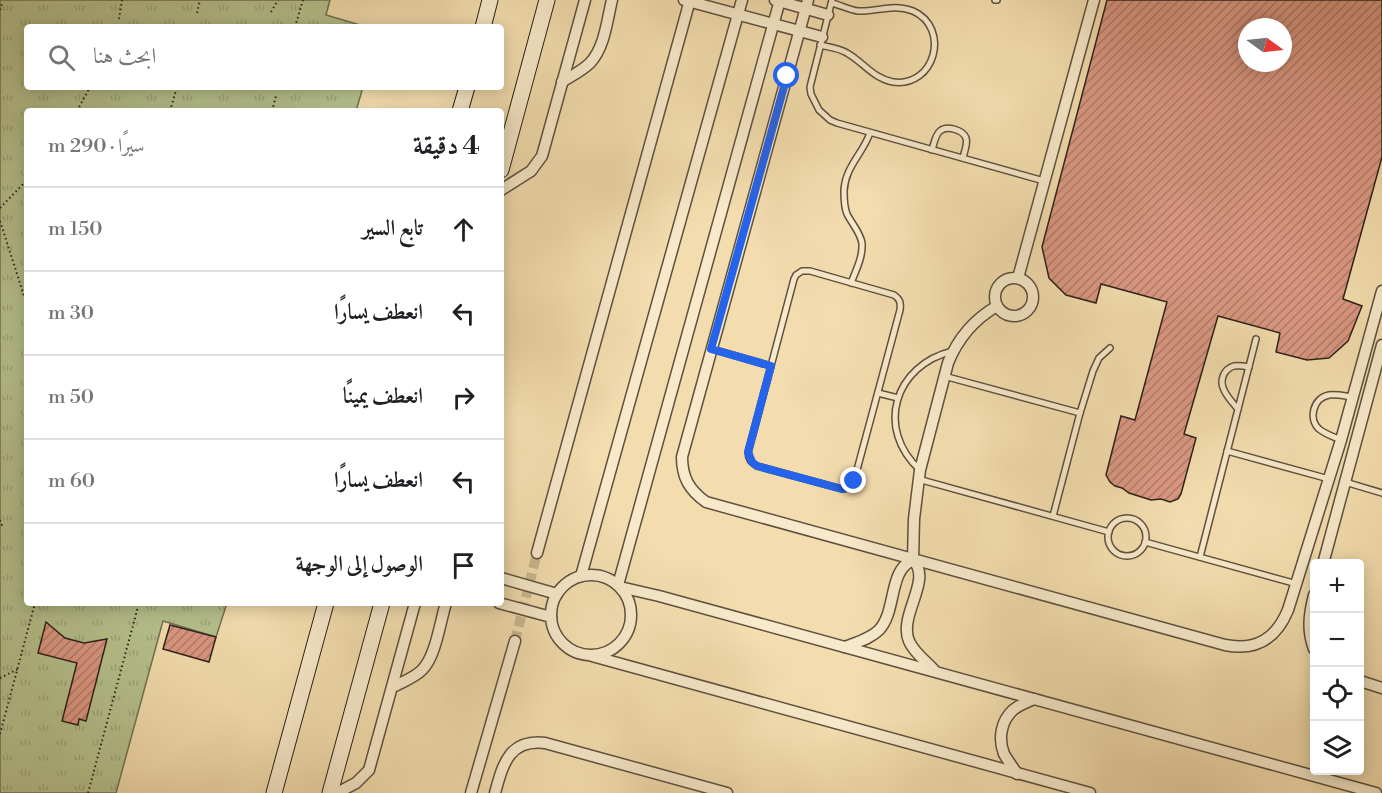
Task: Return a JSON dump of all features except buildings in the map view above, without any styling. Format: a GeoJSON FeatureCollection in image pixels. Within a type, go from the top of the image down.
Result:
{"type":"FeatureCollection","features":[{"type":"Feature","properties":{"kind":"main road"},"geometry":{"type":"LineString","coordinates":[[484,24],[490,0]]}},
{"type":"Feature","properties":{"kind":"main road"},"geometry":{"type":"LineString","coordinates":[[504,159],[547,0]]}},
{"type":"Feature","properties":{"kind":"main road"},"geometry":{"type":"LineString","coordinates":[[461,108],[465,90]]}},
{"type":"Feature","properties":{"kind":"main road"},"geometry":{"type":"LineString","coordinates":[[274,793],[325,606]]}},
{"type":"Feature","properties":{"kind":"main road"},"geometry":{"type":"LineString","coordinates":[[330,793],[381,606]]}},
{"type":"Feature","properties":{"kind":"street"},"geometry":{"type":"LineString","coordinates":[[504,188],[531,171],[539,161],[585,0]]}},
{"type":"Feature","properties":{"kind":"street"},"geometry":{"type":"LineString","coordinates":[[562,82],[584,68],[594,57],[602,41],[612,0]]}},
{"type":"Feature","properties":{"kind":"street"},"geometry":{"type":"LineString","coordinates":[[537,553],[688,0],[800,31],[821,41]]}},
{"type":"Feature","properties":{"kind":"street"},"geometry":{"type":"LineString","coordinates":[[581,576],[742,0]]}},
{"type":"Feature","properties":{"kind":"street"},"geometry":{"type":"LineString","coordinates":[[619,586],[779,0],[807,4],[828,15]]}},
{"type":"Feature","properties":{"kind":"street"},"geometry":{"type":"LineString","coordinates":[[1018,278],[1094,0]]}},
{"type":"Feature","properties":{"kind":"street"},"geometry":{"type":"LineString","coordinates":[[807,4],[682,457],[682,467],[690,488],[706,502],[1225,645],[1238,648],[1252,646],[1275,633],[1286,616],[1341,440],[1382,291]]}},
{"type":"Feature","properties":{"kind":"street"},"geometry":{"type":"LineString","coordinates":[[1018,278],[1031,289],[1033,300],[1027,311],[1011,316],[1000,311],[995,296],[999,286],[1007,279],[1018,278]]}},
{"type":"Feature","properties":{"kind":"street"},"geometry":{"type":"LineString","coordinates":[[937,672],[914,650],[908,639],[906,626],[920,574],[913,560],[914,519],[919,475],[944,376],[953,351],[967,330],[997,306]]}},
{"type":"Feature","properties":{"kind":"street"},"geometry":{"type":"LineString","coordinates":[[1324,559],[1382,345]]}},
{"type":"Feature","properties":{"kind":"street"},"geometry":{"type":"LineString","coordinates":[[845,647],[873,635],[883,625],[900,570],[913,560]]}},
{"type":"Feature","properties":{"kind":"street"},"geometry":{"type":"LineString","coordinates":[[592,656],[614,649],[628,631],[631,619],[627,597],[619,586],[601,576],[591,575],[581,576],[563,586],[553,601],[551,617],[553,627],[557,637],[572,651],[1090,793]]}},
{"type":"Feature","properties":{"kind":"street"},"geometry":{"type":"LineString","coordinates":[[504,579],[557,594]]}},
{"type":"Feature","properties":{"kind":"street"},"geometry":{"type":"LineString","coordinates":[[619,586],[1376,793]]}},
{"type":"Feature","properties":{"kind":"street"},"geometry":{"type":"LineString","coordinates":[[504,604],[551,617]]}},
{"type":"Feature","properties":{"kind":"street"},"geometry":{"type":"LineString","coordinates":[[890,606],[899,604],[910,611]]}},
{"type":"Feature","properties":{"kind":"street"},"geometry":{"type":"LineString","coordinates":[[337,793],[356,783],[369,770],[415,606]]}},
{"type":"Feature","properties":{"kind":"street"},"geometry":{"type":"LineString","coordinates":[[393,687],[421,671],[428,662],[447,606]]}},
{"type":"Feature","properties":{"kind":"street"},"geometry":{"type":"LineString","coordinates":[[1310,610],[1308,627],[1310,635]]}},
{"type":"Feature","properties":{"kind":"street"},"geometry":{"type":"LineString","coordinates":[[471,793],[514,641]]}},
{"type":"Feature","properties":{"kind":"street"},"geometry":{"type":"LineString","coordinates":[[1364,683],[1382,688]]}},
{"type":"Feature","properties":{"kind":"street"},"geometry":{"type":"LineString","coordinates":[[1017,774],[1001,744],[1002,727],[1011,711],[1034,699]]}},
{"type":"Feature","properties":{"kind":"street"},"geometry":{"type":"LineString","coordinates":[[495,793],[503,764],[512,752],[524,745],[538,742],[727,793]]}},
{"type":"Feature","properties":{"kind":"lane"},"geometry":{"type":"LineString","coordinates":[[821,41],[846,52],[879,77],[892,82],[908,81],[915,79],[926,69],[934,54],[934,38],[930,28],[919,14],[904,8],[887,7],[857,11],[832,1],[821,41],[810,87],[819,110],[824,116],[837,123],[1044,181]]}},
{"type":"Feature","properties":{"kind":"lane"},"geometry":{"type":"LineString","coordinates":[[932,150],[940,131],[949,129],[959,131],[967,143],[963,158]]}},
{"type":"Feature","properties":{"kind":"lane"},"geometry":{"type":"LineString","coordinates":[[851,283],[861,255],[861,240],[848,215],[844,189],[848,171],[866,144],[870,133]]}},
{"type":"Feature","properties":{"kind":"lane"},"geometry":{"type":"LineString","coordinates":[[806,271],[851,283],[894,295],[901,303],[854,481],[846,489],[838,489],[757,466],[750,459],[748,452],[796,275],[806,271]]}},
{"type":"Feature","properties":{"kind":"lane"},"geometry":{"type":"LineString","coordinates":[[1200,557],[1256,339]]}},
{"type":"Feature","properties":{"kind":"lane"},"geometry":{"type":"LineString","coordinates":[[1053,516],[1080,413],[1096,364],[1104,352],[1110,348]]}},
{"type":"Feature","properties":{"kind":"lane"},"geometry":{"type":"LineString","coordinates":[[711,349],[771,366]]}},
{"type":"Feature","properties":{"kind":"lane"},"geometry":{"type":"LineString","coordinates":[[953,351],[932,358],[914,370],[898,399],[895,418],[898,438],[906,456],[919,475],[1109,532]]}},
{"type":"Feature","properties":{"kind":"lane"},"geometry":{"type":"LineString","coordinates":[[1238,410],[1225,392],[1222,379],[1230,368],[1239,365],[1249,367]]}},
{"type":"Feature","properties":{"kind":"lane"},"geometry":{"type":"LineString","coordinates":[[944,376],[1080,413]]}},
{"type":"Feature","properties":{"kind":"lane"},"geometry":{"type":"LineString","coordinates":[[878,393],[898,399]]}},
{"type":"Feature","properties":{"kind":"lane"},"geometry":{"type":"LineString","coordinates":[[1341,440],[1319,429],[1314,420],[1314,409],[1319,400],[1324,397],[1335,395],[1353,397]]}},
{"type":"Feature","properties":{"kind":"lane"},"geometry":{"type":"LineString","coordinates":[[1227,451],[1329,479]]}},
{"type":"Feature","properties":{"kind":"lane"},"geometry":{"type":"LineString","coordinates":[[1345,482],[1382,493]]}},
{"type":"Feature","properties":{"kind":"lane"},"geometry":{"type":"LineString","coordinates":[[1119,520],[1135,520],[1145,531],[1145,542],[1140,551],[1125,556],[1115,552],[1112,548],[1108,537],[1109,532],[1119,520]]}},
{"type":"Feature","properties":{"kind":"lane"},"geometry":{"type":"LineString","coordinates":[[1145,542],[1297,584]]}},
{"type":"Feature","properties":{"kind":"path"},"geometry":{"type":"LineString","coordinates":[[119,19],[122,0]]}},
{"type":"Feature","properties":{"kind":"path"},"geometry":{"type":"LineString","coordinates":[[197,13],[200,0]]}},
{"type":"Feature","properties":{"kind":"path"},"geometry":{"type":"LineString","coordinates":[[271,12],[278,0]]}},
{"type":"Feature","properties":{"kind":"path"},"geometry":{"type":"LineString","coordinates":[[297,24],[303,0]]}},
{"type":"Feature","properties":{"kind":"path"},"geometry":{"type":"LineString","coordinates":[[0,10],[2,4]]}},
{"type":"Feature","properties":{"kind":"path"},"geometry":{"type":"LineString","coordinates":[[79,108],[88,90]]}},
{"type":"Feature","properties":{"kind":"path"},"geometry":{"type":"LineString","coordinates":[[171,108],[176,90]]}},
{"type":"Feature","properties":{"kind":"path"},"geometry":{"type":"LineString","coordinates":[[273,108],[276,96]]}},
{"type":"Feature","properties":{"kind":"path"},"geometry":{"type":"LineString","coordinates":[[0,208],[24,183]]}},
{"type":"Feature","properties":{"kind":"path"},"geometry":{"type":"LineString","coordinates":[[0,220],[24,296]]}},
{"type":"Feature","properties":{"kind":"path"},"geometry":{"type":"LineString","coordinates":[[0,520],[3,528]]}},
{"type":"Feature","properties":{"kind":"path"},"geometry":{"type":"LineString","coordinates":[[0,734],[34,606]]}},
{"type":"Feature","properties":{"kind":"path"},"geometry":{"type":"LineString","coordinates":[[88,793],[138,606]]}},
{"type":"Feature","properties":{"kind":"path"},"geometry":{"type":"LineString","coordinates":[[0,678],[18,669]]}},
{"type":"Feature","properties":{"kind":"green space"},"geometry":{"type":"Polygon","coordinates":[[[0,0],[330,0],[326,15],[357,24],[24,24],[24,90],[362,90],[357,108],[24,108],[24,606],[226,606],[216,637],[163,621],[116,793],[0,793],[0,0]]]}},
{"type":"Feature","properties":{"kind":"tunnel"},"geometry":{"type":"LineString","coordinates":[[515,641],[537,553]]}},
{"type":"Feature","properties":{"kind":"route"},"geometry":{"type":"LineString","coordinates":[[787,76],[711,349],[771,366],[748,452],[752,462],[757,466],[842,489],[850,487],[854,481]]}}]}
